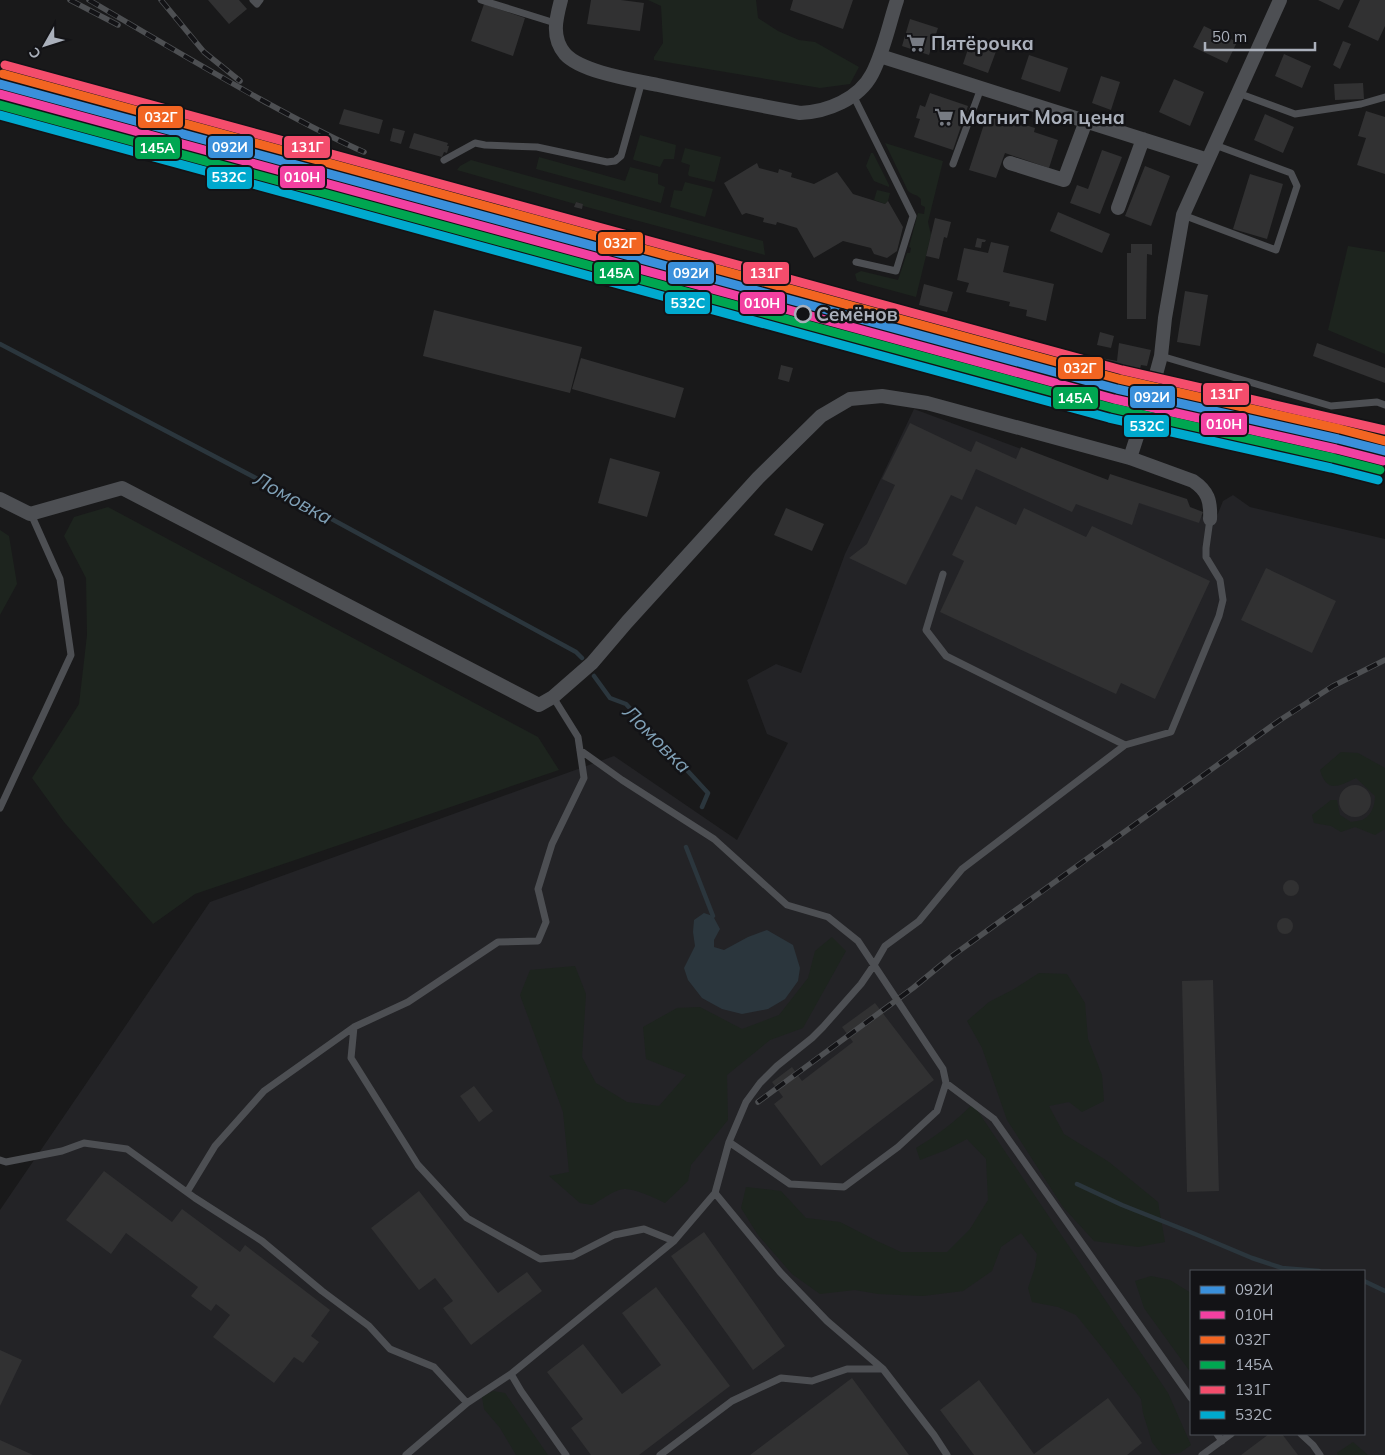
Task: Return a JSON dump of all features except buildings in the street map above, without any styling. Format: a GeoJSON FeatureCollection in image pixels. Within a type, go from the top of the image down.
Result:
{"type":"FeatureCollection","features":[{"type":"Feature","properties":{"kind":"street"},"geometry":{"type":"LineString","coordinates":[[561,0],[555,23],[555,34],[566,55],[572,60],[600,71],[642,81],[800,113],[812,113],[826,109],[853,95],[868,80],[880,56],[897,0]]}},
{"type":"Feature","properties":{"kind":"street"},"geometry":{"type":"LineString","coordinates":[[1152,389],[1161,356],[1165,318],[1184,215],[1280,0]]}},
{"type":"Feature","properties":{"kind":"street"},"geometry":{"type":"LineString","coordinates":[[880,56],[1208,160]]}},
{"type":"Feature","properties":{"kind":"street"},"geometry":{"type":"LineString","coordinates":[[1010,163],[1064,180],[1086,121]]}},
{"type":"Feature","properties":{"kind":"street"},"geometry":{"type":"LineString","coordinates":[[1118,208],[1143,140]]}},
{"type":"Feature","properties":{"kind":"street"},"geometry":{"type":"LineString","coordinates":[[0,499],[31,514],[122,488],[539,705],[553,697],[592,663],[758,478],[821,416],[850,399],[882,396],[926,403],[1130,458],[1198,484],[1211,504],[1210,518]]}},
{"type":"Feature","properties":{"kind":"street"},"geometry":{"type":"LineString","coordinates":[[1130,458],[1142,421]]}},
{"type":"Feature","properties":{"kind":"lane"},"geometry":{"type":"LineString","coordinates":[[253,0],[256,4],[260,0]]}},
{"type":"Feature","properties":{"kind":"lane"},"geometry":{"type":"LineString","coordinates":[[481,0],[555,23]]}},
{"type":"Feature","properties":{"kind":"lane"},"geometry":{"type":"LineString","coordinates":[[444,160],[475,143],[545,148],[607,162],[615,161],[621,156],[642,81]]}},
{"type":"Feature","properties":{"kind":"lane"},"geometry":{"type":"LineString","coordinates":[[953,164],[981,88]]}},
{"type":"Feature","properties":{"kind":"lane"},"geometry":{"type":"LineString","coordinates":[[1238,93],[1295,114],[1361,104],[1385,97]]}},
{"type":"Feature","properties":{"kind":"lane"},"geometry":{"type":"LineString","coordinates":[[853,95],[913,216],[896,271],[856,262]]}},
{"type":"Feature","properties":{"kind":"lane"},"geometry":{"type":"LineString","coordinates":[[1184,215],[1276,250],[1297,186],[1291,173],[1215,145]]}},
{"type":"Feature","properties":{"kind":"lane"},"geometry":{"type":"LineString","coordinates":[[1161,356],[1331,406],[1377,402],[1385,405]]}},
{"type":"Feature","properties":{"kind":"lane"},"geometry":{"type":"LineString","coordinates":[[0,808],[71,655],[60,578],[31,514]]}},
{"type":"Feature","properties":{"kind":"lane"},"geometry":{"type":"LineString","coordinates":[[406,1455],[467,1403],[511,1374],[674,1241],[715,1193],[729,1142],[746,1102],[760,1083],[823,1027],[861,984],[885,946],[919,921],[962,869],[1124,745],[1170,732],[1219,616],[1223,600],[1220,580],[1206,557],[1210,518]]}},
{"type":"Feature","properties":{"kind":"lane"},"geometry":{"type":"LineString","coordinates":[[943,574],[926,630],[946,656],[1124,745]]}},
{"type":"Feature","properties":{"kind":"lane"},"geometry":{"type":"LineString","coordinates":[[186,1192],[215,1146],[264,1091],[354,1028],[408,1002],[498,942],[538,941],[546,922],[538,890],[552,844],[584,778],[578,737],[553,697]]}},
{"type":"Feature","properties":{"kind":"lane"},"geometry":{"type":"LineString","coordinates":[[580,750],[622,780],[714,839],[787,905],[828,917],[858,941],[943,1069],[946,1083],[937,1111],[898,1147],[844,1187],[790,1184],[729,1142]]}},
{"type":"Feature","properties":{"kind":"lane"},"geometry":{"type":"LineString","coordinates":[[354,1028],[351,1058],[418,1165],[467,1218],[540,1259],[573,1256],[614,1235],[644,1229],[674,1241]]}},
{"type":"Feature","properties":{"kind":"lane"},"geometry":{"type":"LineString","coordinates":[[946,1083],[994,1119],[1190,1397]]}},
{"type":"Feature","properties":{"kind":"lane"},"geometry":{"type":"LineString","coordinates":[[0,1160],[6,1162],[62,1151],[84,1143],[127,1149],[186,1192],[262,1241],[322,1291],[369,1326],[390,1349],[434,1366],[467,1403]]}},
{"type":"Feature","properties":{"kind":"lane"},"geometry":{"type":"LineString","coordinates":[[715,1193],[787,1279],[827,1321],[883,1369],[934,1435],[947,1455]]}},
{"type":"Feature","properties":{"kind":"lane"},"geometry":{"type":"LineString","coordinates":[[660,1455],[732,1401],[781,1378],[812,1381],[847,1369],[883,1369]]}},
{"type":"Feature","properties":{"kind":"lane"},"geometry":{"type":"LineString","coordinates":[[511,1374],[566,1455]]}},
{"type":"Feature","properties":{"kind":"lane"},"geometry":{"type":"LineString","coordinates":[[1218,1435],[1222,1441]]}},
{"type":"Feature","properties":{"kind":"lane"},"geometry":{"type":"LineString","coordinates":[[1202,1455],[1230,1435]]}},
{"type":"Feature","properties":{"kind":"lane"},"geometry":{"type":"LineString","coordinates":[[1302,1435],[1320,1455]]}},
{"type":"Feature","properties":{"kind":"shaded area"},"geometry":{"type":"Polygon","coordinates":[[[648,0],[756,0],[758,18],[778,31],[799,40],[815,42],[859,67],[850,84],[820,88],[654,60],[663,43],[661,6],[648,0]]]}},
{"type":"Feature","properties":{"kind":"shaded area"},"geometry":{"type":"Polygon","coordinates":[[[640,135],[676,145],[674,159],[664,159],[660,167],[634,160],[640,135]]]}},
{"type":"Feature","properties":{"kind":"shaded area"},"geometry":{"type":"Polygon","coordinates":[[[885,143],[943,161],[928,222],[931,235],[916,297],[857,281],[855,274],[861,271],[898,280],[907,253],[910,253],[911,248],[909,247],[918,213],[924,214],[925,207],[921,205],[921,199],[908,191],[885,143]]]}},
{"type":"Feature","properties":{"kind":"shaded area"},"geometry":{"type":"Polygon","coordinates":[[[685,148],[721,157],[714,182],[689,176],[690,165],[681,162],[685,148]]]}},
{"type":"Feature","properties":{"kind":"shaded area"},"geometry":{"type":"Polygon","coordinates":[[[871,153],[873,153],[889,187],[874,181],[866,166],[871,153]]]}},
{"type":"Feature","properties":{"kind":"shaded area"},"geometry":{"type":"Polygon","coordinates":[[[539,157],[625,181],[630,167],[658,174],[658,184],[665,187],[661,203],[536,169],[539,157]]]}},
{"type":"Feature","properties":{"kind":"shaded area"},"geometry":{"type":"Polygon","coordinates":[[[471,160],[763,241],[765,255],[457,170],[460,166],[471,160]]]}},
{"type":"Feature","properties":{"kind":"shaded area"},"geometry":{"type":"Polygon","coordinates":[[[685,182],[713,189],[705,217],[670,207],[674,190],[682,191],[685,182]]]}},
{"type":"Feature","properties":{"kind":"shaded area"},"geometry":{"type":"Polygon","coordinates":[[[877,190],[890,193],[885,204],[874,200],[877,190]]]}},
{"type":"Feature","properties":{"kind":"shaded area"},"geometry":{"type":"Polygon","coordinates":[[[1348,246],[1385,252],[1385,354],[1328,330],[1348,246]]]}},
{"type":"Feature","properties":{"kind":"shaded area"},"geometry":{"type":"Polygon","coordinates":[[[914,409],[1215,521],[1223,501],[1233,495],[1250,507],[1385,539],[1385,1455],[0,1455],[0,1210],[210,902],[614,756],[737,840],[788,743],[767,734],[747,680],[776,664],[801,673],[845,554],[914,409]]]}},
{"type":"Feature","properties":{"kind":"shaded area"},"geometry":{"type":"Polygon","coordinates":[[[108,507],[538,737],[559,770],[195,894],[153,924],[64,822],[32,778],[79,704],[87,635],[86,578],[64,536],[74,517],[108,507]]]}},
{"type":"Feature","properties":{"kind":"shaded area"},"geometry":{"type":"Polygon","coordinates":[[[0,530],[9,536],[17,584],[0,615],[0,530]]]}},
{"type":"Feature","properties":{"kind":"shaded area"},"geometry":{"type":"Polygon","coordinates":[[[1341,752],[1358,753],[1385,768],[1385,829],[1375,835],[1355,827],[1341,832],[1331,826],[1314,823],[1312,815],[1331,800],[1337,800],[1340,815],[1351,822],[1364,819],[1372,809],[1375,796],[1356,778],[1344,784],[1334,786],[1330,785],[1323,778],[1320,770],[1341,752]]]}},
{"type":"Feature","properties":{"kind":"shaded area"},"geometry":{"type":"Polygon","coordinates":[[[704,913],[713,916],[720,929],[714,940],[714,947],[724,950],[748,937],[767,930],[793,945],[800,968],[798,981],[785,999],[768,1009],[742,1014],[722,1009],[702,998],[688,980],[684,968],[695,946],[694,920],[704,913]]]}},
{"type":"Feature","properties":{"kind":"shaded area"},"geometry":{"type":"Polygon","coordinates":[[[832,937],[846,951],[803,1028],[770,1040],[727,1075],[728,1120],[691,1165],[688,1181],[665,1203],[639,1192],[624,1189],[612,1193],[592,1205],[580,1203],[549,1176],[569,1172],[563,1112],[520,995],[530,970],[575,966],[586,994],[582,1057],[596,1083],[627,1102],[659,1106],[686,1075],[646,1059],[643,1027],[677,1008],[700,1007],[742,1029],[779,1015],[808,978],[815,951],[832,937]]]}},
{"type":"Feature","properties":{"kind":"shaded area"},"geometry":{"type":"Polygon","coordinates":[[[1039,973],[1067,974],[1085,1003],[1088,1039],[1102,1075],[1104,1101],[1082,1112],[1069,1102],[1049,1106],[1064,1134],[1109,1162],[1158,1202],[1165,1242],[1138,1247],[1094,1241],[1063,1207],[1007,1120],[982,1048],[967,1021],[989,1002],[1039,973]]]}},
{"type":"Feature","properties":{"kind":"shaded area"},"geometry":{"type":"Polygon","coordinates":[[[973,1104],[1168,1393],[1191,1445],[1180,1453],[1162,1455],[1152,1442],[1143,1413],[1141,1399],[1076,1315],[1058,1307],[1032,1302],[1028,1288],[1037,1254],[1021,1233],[1001,1247],[992,1271],[963,1291],[923,1296],[878,1294],[855,1290],[820,1294],[792,1274],[758,1235],[741,1208],[746,1187],[781,1191],[806,1218],[840,1222],[901,1252],[947,1252],[970,1229],[988,1200],[986,1159],[967,1139],[920,1160],[916,1148],[946,1128],[973,1104]]]}},
{"type":"Feature","properties":{"kind":"shaded area"},"geometry":{"type":"Polygon","coordinates":[[[1151,1276],[1170,1280],[1190,1292],[1190,1372],[1144,1308],[1135,1281],[1151,1276]]]}},
{"type":"Feature","properties":{"kind":"shaded area"},"geometry":{"type":"Polygon","coordinates":[[[493,1391],[505,1393],[548,1455],[516,1455],[500,1428],[484,1409],[482,1397],[493,1391]]]}},
{"type":"Feature","properties":{"kind":"shaded area"},"geometry":{"type":"Polygon","coordinates":[[[1353,1442],[1368,1455],[1338,1455],[1337,1453],[1353,1442]]]}},
{"type":"Feature","properties":{"kind":"waterway","name":"Ломовка"},"geometry":{"type":"LineString","coordinates":[[0,344],[271,486],[576,652],[582,658]]}},
{"type":"Feature","properties":{"kind":"waterway","name":"Ломовка"},"geometry":{"type":"LineString","coordinates":[[594,676],[610,698],[626,704],[708,793],[702,807]]}},
{"type":"Feature","properties":{"kind":"waterway"},"geometry":{"type":"LineString","coordinates":[[686,847],[713,916]]}},
{"type":"Feature","properties":{"kind":"waterway"},"geometry":{"type":"LineString","coordinates":[[1077,1184],[1122,1205],[1252,1258],[1282,1268],[1307,1270]]}},
{"type":"Feature","properties":{"kind":"waterway"},"geometry":{"type":"LineString","coordinates":[[1365,1281],[1385,1291]]}},
{"type":"Feature","properties":{"kind":"tunnel"},"geometry":{"type":"LineString","coordinates":[[1142,421],[1152,389]]}},
{"type":"Feature","properties":{"kind":"railway"},"geometry":{"type":"LineString","coordinates":[[70,0],[118,25]]}},
{"type":"Feature","properties":{"kind":"railway"},"geometry":{"type":"LineString","coordinates":[[89,0],[258,98],[323,133],[364,152]]}},
{"type":"Feature","properties":{"kind":"railway"},"geometry":{"type":"LineString","coordinates":[[161,0],[204,52],[240,81]]}},
{"type":"Feature","properties":{"kind":"railway"},"geometry":{"type":"LineString","coordinates":[[758,1102],[913,988],[952,956],[1280,720],[1333,686],[1385,660]]}},
{"type":"Feature","properties":{"kind":"transit line","name":"131Г"},"geometry":{"type":"LineString","coordinates":[[5,65],[1122,370],[1385,430]]}},
{"type":"Feature","properties":{"kind":"transit line","name":"032Г"},"geometry":{"type":"LineString","coordinates":[[3,74],[1119,379],[1385,441]]}},
{"type":"Feature","properties":{"kind":"transit line","name":"092И"},"geometry":{"type":"LineString","coordinates":[[0,84],[1117,389],[1385,451]]}},
{"type":"Feature","properties":{"kind":"transit line","name":"010Н"},"geometry":{"type":"LineString","coordinates":[[0,94],[1114,399],[1383,461]]}},
{"type":"Feature","properties":{"kind":"transit line","name":"145А"},"geometry":{"type":"LineString","coordinates":[[0,105],[1112,408],[1380,470]]}},
{"type":"Feature","properties":{"kind":"transit line","name":"532С"},"geometry":{"type":"LineString","coordinates":[[0,115],[1109,418],[1378,480]]}},
{"type":"Feature","properties":{"kind":"place","name":"Пятёрочка"},"geometry":{"type":"Point","coordinates":[916,43]}},
{"type":"Feature","properties":{"kind":"place","name":"Магнит Моя цена"},"geometry":{"type":"Point","coordinates":[944,117]}},
{"type":"Feature","properties":{"kind":"place","name":"Семёнов"},"geometry":{"type":"Point","coordinates":[803,314]}}]}
